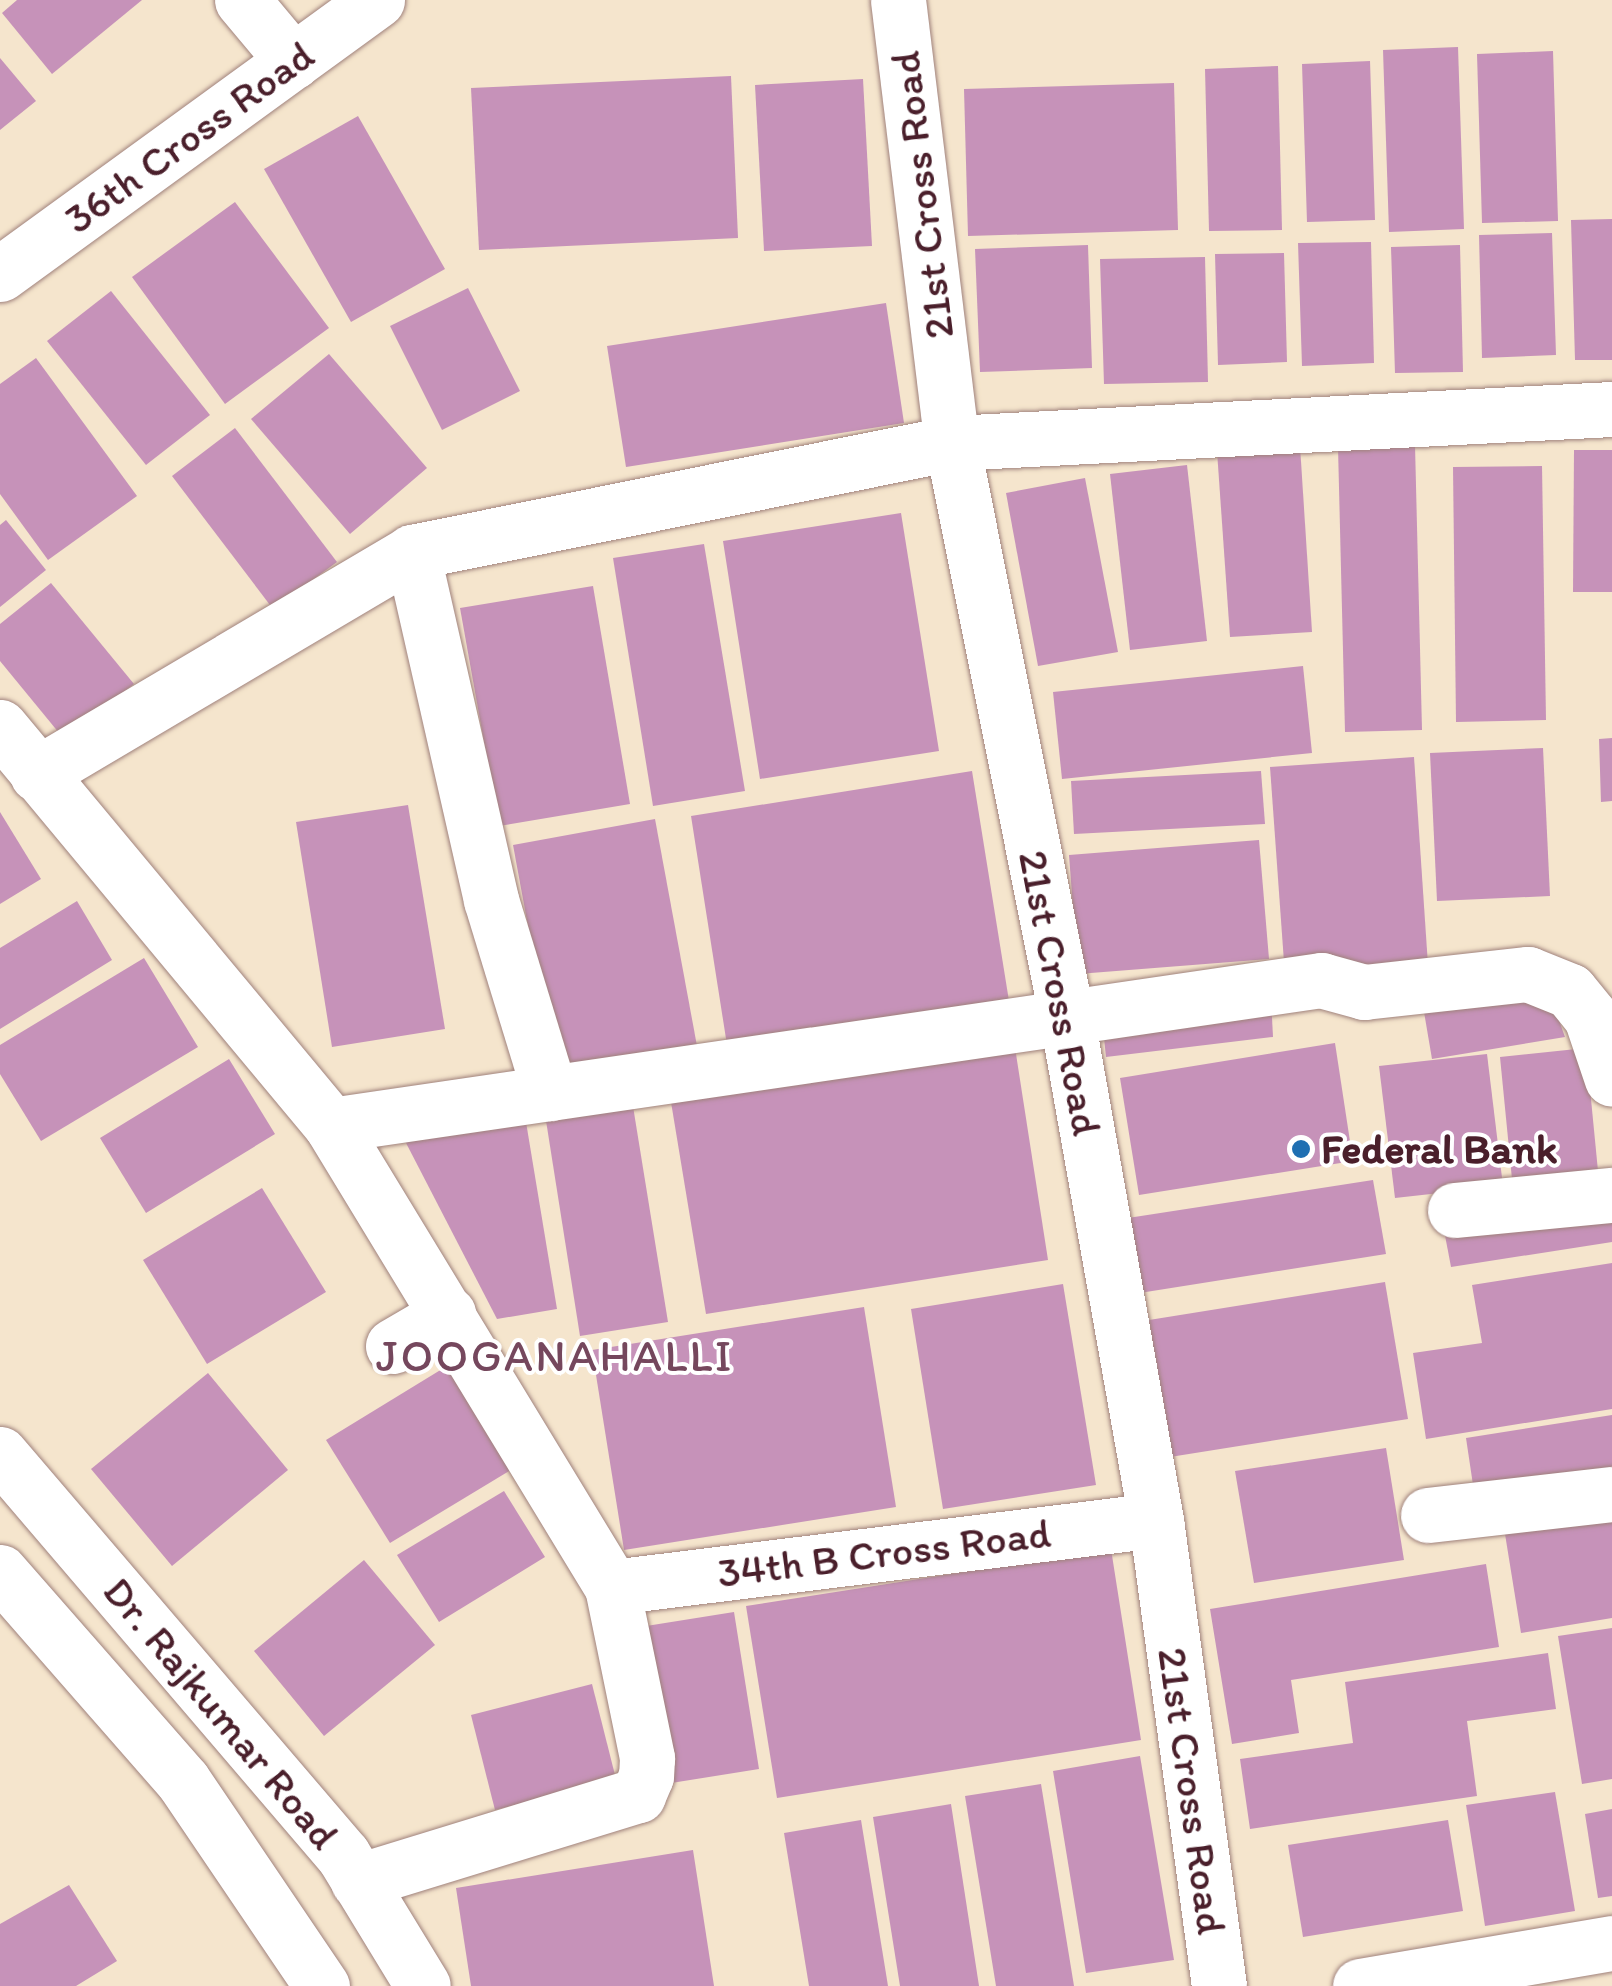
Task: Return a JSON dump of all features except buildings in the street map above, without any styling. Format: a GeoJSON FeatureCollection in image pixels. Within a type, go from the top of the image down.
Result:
{"type":"FeatureCollection","features":[{"type":"Feature","properties":{"kind":"street"},"geometry":{"type":"LineString","coordinates":[[242,0],[293,62]]}},
{"type":"Feature","properties":{"kind":"street","name":"36th Cross Road"},"geometry":{"type":"LineString","coordinates":[[0,274],[377,0]]}},
{"type":"Feature","properties":{"kind":"street","name":"21st Cross Road"},"geometry":{"type":"LineString","coordinates":[[898,0],[952,443],[1067,1019],[1156,1520],[1218,1986]]}},
{"type":"Feature","properties":{"kind":"street"},"geometry":{"type":"LineString","coordinates":[[38,774],[412,552],[952,443],[1612,409]]}},
{"type":"Feature","properties":{"kind":"street"},"geometry":{"type":"LineString","coordinates":[[412,552],[491,900],[550,1093]]}},
{"type":"Feature","properties":{"kind":"street"},"geometry":{"type":"LineString","coordinates":[[0,727],[331,1125],[612,1587],[646,1758],[646,1776],[638,1794],[358,1881]]}},
{"type":"Feature","properties":{"kind":"street"},"geometry":{"type":"LineString","coordinates":[[331,1125],[1321,980],[1364,992],[1528,974],[1570,991],[1590,1017],[1612,1078]]}},
{"type":"Feature","properties":{"kind":"street"},"geometry":{"type":"LineString","coordinates":[[1455,1210],[1612,1195]]}},
{"type":"Feature","properties":{"kind":"street"},"geometry":{"type":"LineString","coordinates":[[393,1346],[448,1314]]}},
{"type":"Feature","properties":{"kind":"street","name":"Dr. Rajkumar Road"},"geometry":{"type":"LineString","coordinates":[[0,1454],[342,1855],[423,1986]]}},
{"type":"Feature","properties":{"kind":"street"},"geometry":{"type":"LineString","coordinates":[[1428,1515],[1612,1494]]}},
{"type":"Feature","properties":{"kind":"street","name":"34th B Cross Road"},"geometry":{"type":"LineString","coordinates":[[612,1587],[1156,1520]]}},
{"type":"Feature","properties":{"kind":"street","name":"Dr. Rajkumar Road"},"geometry":{"type":"LineString","coordinates":[[0,1572],[184,1781],[322,1986]]}},
{"type":"Feature","properties":{"kind":"street"},"geometry":{"type":"LineString","coordinates":[[1360,1986],[1612,1943]]}},
{"type":"Feature","properties":{"kind":"place","name":"Federal Bank"},"geometry":{"type":"Point","coordinates":[1301,1149]}},
{"type":"Feature","properties":{"kind":"district","name":"JOOGANAHALLI"},"geometry":{"type":"Point","coordinates":[555,1356]}}]}
